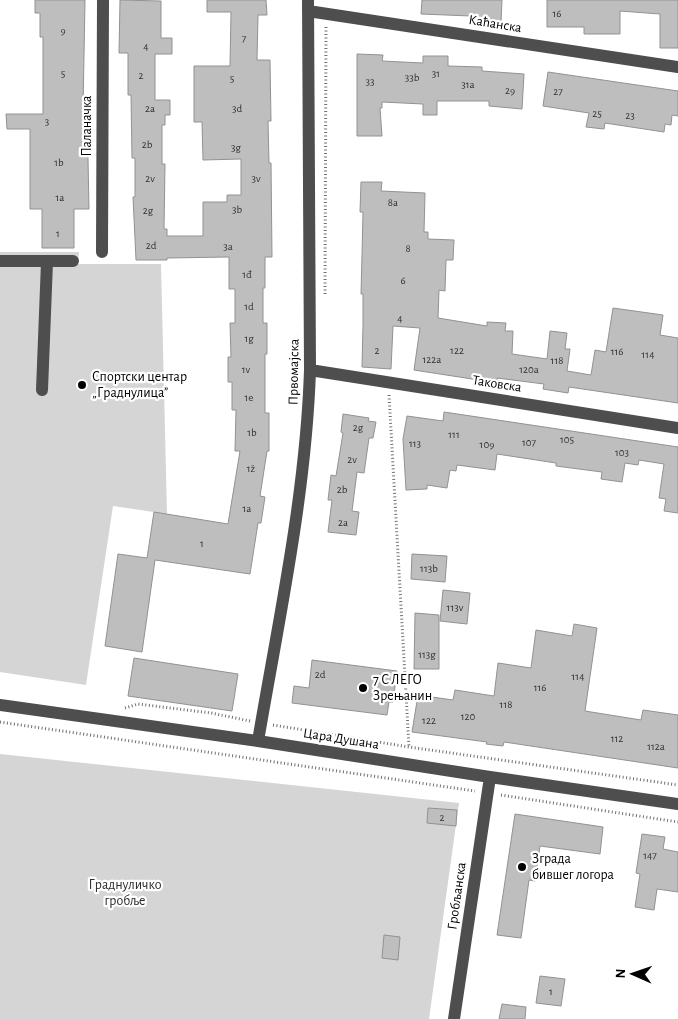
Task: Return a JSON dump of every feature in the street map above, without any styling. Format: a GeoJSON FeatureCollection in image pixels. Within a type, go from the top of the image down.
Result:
{"type":"FeatureCollection","features":[{"type":"Feature","properties":{"kind":"street","name":"Паланачка"},"geometry":{"type":"LineString","coordinates":[[102,0],[102,252]]}},
{"type":"Feature","properties":{"kind":"street","name":"Каћанска"},"geometry":{"type":"LineString","coordinates":[[308,6],[326,14],[678,67]]}},
{"type":"Feature","properties":{"kind":"street","name":"Првомајска"},"geometry":{"type":"LineString","coordinates":[[258,741],[292,540],[309,412],[308,6]]}},
{"type":"Feature","properties":{"kind":"street"},"geometry":{"type":"LineString","coordinates":[[0,261],[73,261]]}},
{"type":"Feature","properties":{"kind":"street"},"geometry":{"type":"LineString","coordinates":[[42,390],[47,262]]}},
{"type":"Feature","properties":{"kind":"street","name":"Таковска"},"geometry":{"type":"LineString","coordinates":[[310,370],[678,428]]}},
{"type":"Feature","properties":{"kind":"street","name":"Цара Душана"},"geometry":{"type":"LineString","coordinates":[[0,705],[258,741],[678,804]]}},
{"type":"Feature","properties":{"kind":"street","name":"Гробљанска"},"geometry":{"type":"LineString","coordinates":[[454,1019],[490,777]]}},
{"type":"Feature","properties":{"kind":"path"},"geometry":{"type":"LineString","coordinates":[[325,302],[326,14]]}},
{"type":"Feature","properties":{"kind":"path"},"geometry":{"type":"LineString","coordinates":[[388,382],[409,747]]}},
{"type":"Feature","properties":{"kind":"path"},"geometry":{"type":"LineString","coordinates":[[122,709],[138,704],[211,713],[409,747],[678,785]]}},
{"type":"Feature","properties":{"kind":"path"},"geometry":{"type":"LineString","coordinates":[[0,722],[678,822]]}},
{"type":"Feature","properties":{"kind":"green space","name":"Спортски центар „Граднулица”"},"geometry":{"type":"Polygon","coordinates":[[[0,252],[79,252],[78,264],[161,264],[167,514],[113,506],[86,685],[0,672],[0,252]]]}},
{"type":"Feature","properties":{"kind":"green space","name":"Граднуличко гробље"},"geometry":{"type":"Polygon","coordinates":[[[0,754],[459,803],[429,1019],[0,1019],[0,754]]]}},
{"type":"Feature","properties":{"kind":"building"},"geometry":{"type":"Polygon","coordinates":[[[35,0],[85,0],[83,110],[87,110],[89,209],[74,209],[74,248],[42,248],[42,209],[30,209],[30,129],[7,129],[6,114],[43,114],[43,37],[40,37],[40,13],[35,13],[35,0]]]}},
{"type":"Feature","properties":{"kind":"building"},"geometry":{"type":"Polygon","coordinates":[[[120,0],[161,1],[161,38],[172,38],[172,54],[155,54],[155,100],[170,100],[170,115],[165,115],[165,125],[162,125],[162,164],[165,164],[164,229],[167,229],[167,236],[203,236],[203,202],[227,202],[227,195],[241,195],[241,159],[203,160],[202,122],[194,122],[194,66],[230,66],[231,12],[207,12],[207,0],[266,0],[267,15],[258,15],[257,60],[270,60],[271,121],[268,121],[269,163],[271,163],[272,257],[265,257],[265,288],[263,288],[263,323],[267,323],[265,413],[269,413],[269,451],[267,451],[260,496],[265,497],[261,523],[258,523],[250,574],[155,560],[142,652],[105,646],[118,554],[147,558],[154,512],[228,524],[240,451],[235,451],[236,410],[232,410],[232,382],[228,382],[228,357],[231,357],[230,323],[235,323],[235,289],[229,289],[229,257],[136,260],[133,197],[135,197],[135,158],[132,158],[131,95],[128,95],[128,53],[119,53],[120,0]]]}},
{"type":"Feature","properties":{"kind":"building"},"geometry":{"type":"Polygon","coordinates":[[[422,0],[502,0],[501,23],[471,22],[471,16],[421,14],[422,0]]]}},
{"type":"Feature","properties":{"kind":"building"},"geometry":{"type":"Polygon","coordinates":[[[547,0],[678,0],[678,48],[660,48],[660,14],[620,11],[620,34],[584,34],[584,27],[547,27],[547,0]]]}},
{"type":"Feature","properties":{"kind":"building"},"geometry":{"type":"Polygon","coordinates":[[[357,54],[383,55],[382,61],[423,63],[423,56],[448,56],[448,66],[482,67],[482,71],[524,74],[522,109],[489,106],[489,101],[437,101],[437,115],[423,115],[423,104],[382,102],[382,108],[380,108],[382,136],[357,136],[357,54]]]}},
{"type":"Feature","properties":{"kind":"building"},"geometry":{"type":"Polygon","coordinates":[[[548,72],[678,91],[678,116],[672,115],[671,125],[665,124],[664,132],[605,123],[604,129],[586,127],[589,113],[543,106],[548,72]]]}},
{"type":"Feature","properties":{"kind":"building"},"geometry":{"type":"Polygon","coordinates":[[[361,182],[382,182],[381,191],[425,193],[424,232],[428,232],[428,239],[454,240],[453,260],[446,260],[445,291],[439,290],[438,318],[487,326],[487,322],[506,323],[505,331],[513,331],[512,354],[547,359],[550,331],[567,333],[565,349],[570,349],[567,371],[591,375],[595,350],[606,352],[613,308],[663,315],[660,335],[678,338],[678,403],[569,387],[568,393],[543,389],[544,384],[497,378],[497,383],[485,382],[414,370],[420,328],[393,326],[391,369],[362,367],[363,212],[360,212],[361,182]]]}},
{"type":"Feature","properties":{"kind":"building"},"geometry":{"type":"Polygon","coordinates":[[[444,412],[678,447],[678,513],[664,511],[666,499],[659,498],[664,464],[639,460],[638,465],[625,463],[622,482],[601,479],[602,472],[556,466],[556,463],[497,454],[495,470],[457,465],[456,471],[450,470],[447,488],[427,485],[427,489],[406,490],[403,439],[407,416],[443,421],[444,412]]]}},
{"type":"Feature","properties":{"kind":"building"},"geometry":{"type":"Polygon","coordinates":[[[343,414],[369,418],[368,421],[376,422],[373,438],[369,438],[364,473],[357,472],[352,511],[359,512],[356,535],[328,532],[332,500],[328,500],[331,475],[336,476],[343,433],[341,432],[343,414]]]}},
{"type":"Feature","properties":{"kind":"building"},"geometry":{"type":"Polygon","coordinates":[[[412,554],[447,556],[445,582],[411,579],[412,554]]]}},
{"type":"Feature","properties":{"kind":"building"},"geometry":{"type":"Polygon","coordinates":[[[443,590],[470,593],[467,624],[440,621],[443,590]]]}},
{"type":"Feature","properties":{"kind":"building"},"geometry":{"type":"Polygon","coordinates":[[[415,613],[439,615],[439,669],[414,669],[415,613]]]}},
{"type":"Feature","properties":{"kind":"building"},"geometry":{"type":"Polygon","coordinates":[[[574,624],[597,628],[585,711],[641,720],[643,710],[678,715],[678,768],[504,742],[503,746],[486,744],[487,742],[412,732],[418,695],[453,700],[455,690],[494,696],[498,663],[531,668],[536,630],[572,636],[574,624]]]}},
{"type":"Feature","properties":{"kind":"building"},"geometry":{"type":"Polygon","coordinates":[[[134,658],[238,674],[232,711],[128,696],[134,658]]]}},
{"type":"Feature","properties":{"kind":"building","name":"7 С ЛЕГО Зрењанин"},"geometry":{"type":"Polygon","coordinates":[[[312,660],[397,671],[393,702],[389,702],[387,715],[292,703],[294,686],[309,688],[312,660]]]}},
{"type":"Feature","properties":{"kind":"building"},"geometry":{"type":"Polygon","coordinates":[[[428,808],[457,810],[456,826],[427,823],[428,808]]]}},
{"type":"Feature","properties":{"kind":"building","name":"Зграда бившег логора"},"geometry":{"type":"Polygon","coordinates":[[[515,814],[603,827],[600,854],[540,846],[535,881],[529,880],[521,938],[497,935],[515,814]]]}},
{"type":"Feature","properties":{"kind":"building"},"geometry":{"type":"Polygon","coordinates":[[[642,834],[665,837],[663,849],[678,852],[678,892],[657,889],[654,910],[635,907],[640,874],[636,873],[642,834]]]}},
{"type":"Feature","properties":{"kind":"building"},"geometry":{"type":"Polygon","coordinates":[[[384,935],[400,937],[398,960],[382,958],[384,935]]]}},
{"type":"Feature","properties":{"kind":"building"},"geometry":{"type":"Polygon","coordinates":[[[540,976],[565,979],[561,1006],[536,1003],[540,976]]]}},
{"type":"Feature","properties":{"kind":"building"},"geometry":{"type":"Polygon","coordinates":[[[502,1004],[526,1007],[525,1019],[499,1019],[502,1004]]]}},
{"type":"Feature","properties":{"kind":"place","name":"Спортски центар „Граднулица”"},"geometry":{"type":"Point","coordinates":[82,385]}},
{"type":"Feature","properties":{"kind":"place","name":"7 С ЛЕГО Зрењанин"},"geometry":{"type":"Point","coordinates":[363,688]}},
{"type":"Feature","properties":{"kind":"place","name":"Зграда бившег логора"},"geometry":{"type":"Point","coordinates":[522,867]}}]}
